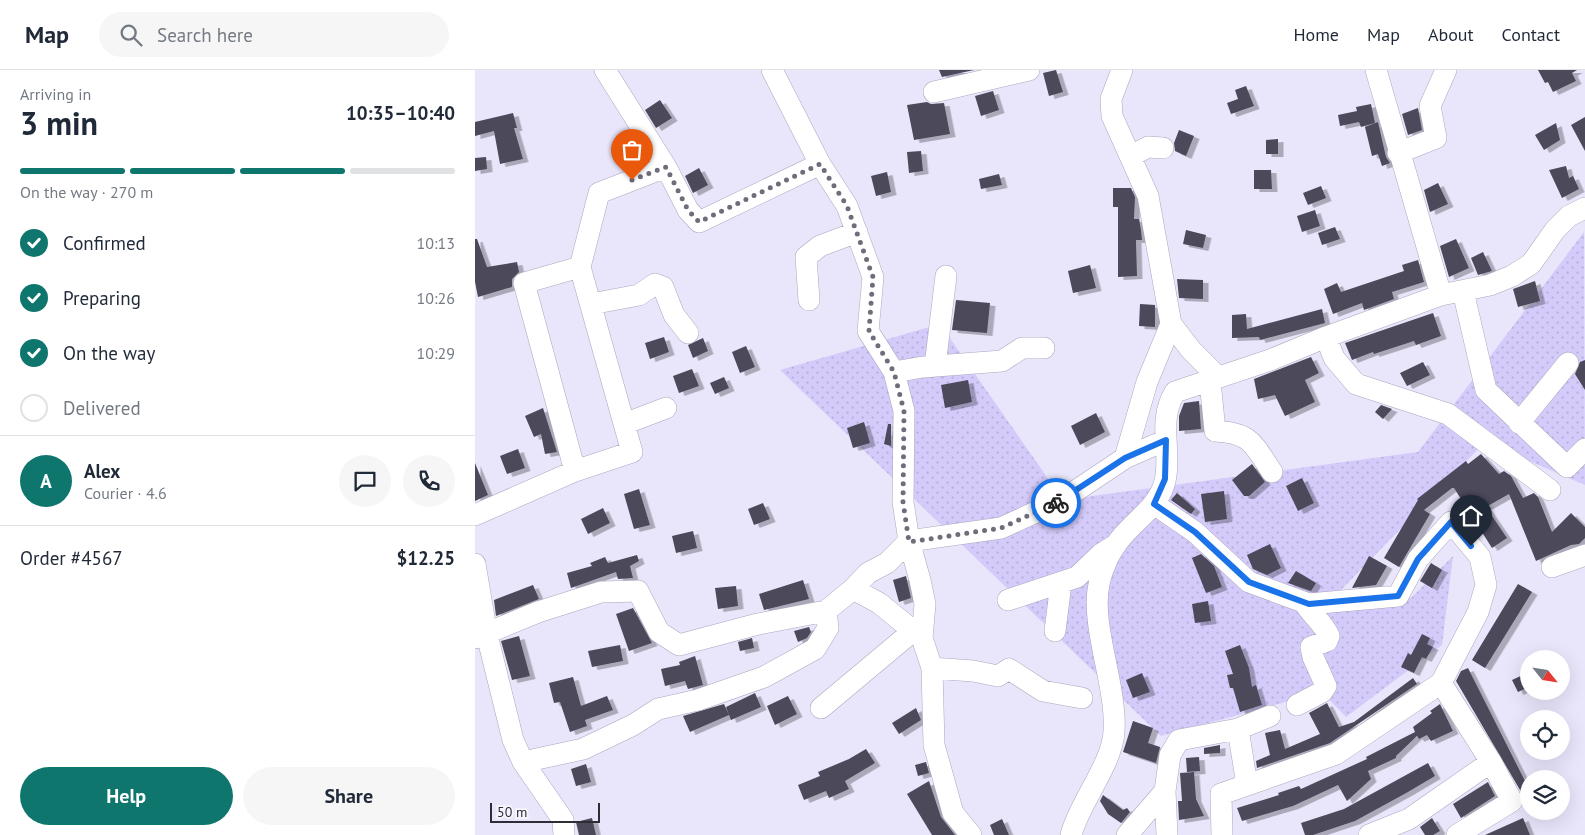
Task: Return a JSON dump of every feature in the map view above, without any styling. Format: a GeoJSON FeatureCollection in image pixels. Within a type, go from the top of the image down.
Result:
{"type":"FeatureCollection","features":[{"type":"Feature","properties":{"kind":"street"},"geometry":{"type":"LineString","coordinates":[[605,70],[666,167],[688,210],[699,222],[820,164]]}},
{"type":"Feature","properties":{"kind":"street"},"geometry":{"type":"LineString","coordinates":[[772,70],[820,164],[847,206],[873,277],[869,331],[894,372],[904,411],[903,502],[909,542],[921,580],[925,604],[917,635],[821,708]]}},
{"type":"Feature","properties":{"kind":"street"},"geometry":{"type":"LineString","coordinates":[[934,92],[1029,70]]}},
{"type":"Feature","properties":{"kind":"street"},"geometry":{"type":"LineString","coordinates":[[1122,70],[1111,99],[1112,116],[1148,196],[1171,324],[1214,379],[1215,431],[1232,432],[1248,438],[1272,472]]}},
{"type":"Feature","properties":{"kind":"street"},"geometry":{"type":"LineString","coordinates":[[1376,70],[1441,294]]}},
{"type":"Feature","properties":{"kind":"street"},"geometry":{"type":"LineString","coordinates":[[1399,153],[1436,138],[1430,106],[1446,70]]}},
{"type":"Feature","properties":{"kind":"street"},"geometry":{"type":"LineString","coordinates":[[1131,156],[1148,147],[1163,148]]}},
{"type":"Feature","properties":{"kind":"street"},"geometry":{"type":"LineString","coordinates":[[475,515],[575,472],[632,452],[580,267],[599,193],[666,167]]}},
{"type":"Feature","properties":{"kind":"street"},"geometry":{"type":"LineString","coordinates":[[1008,600],[1077,577],[1101,554],[1114,546],[1154,504],[1165,479],[1165,415],[1175,392],[1270,360],[1441,294],[1489,285],[1512,276],[1531,264],[1555,230],[1569,216],[1585,208]]}},
{"type":"Feature","properties":{"kind":"street"},"geometry":{"type":"LineString","coordinates":[[809,300],[806,257],[821,246],[857,232]]}},
{"type":"Feature","properties":{"kind":"street"},"geometry":{"type":"LineString","coordinates":[[575,472],[524,283],[580,267]]}},
{"type":"Feature","properties":{"kind":"street"},"geometry":{"type":"LineString","coordinates":[[935,366],[946,276]]}},
{"type":"Feature","properties":{"kind":"street"},"geometry":{"type":"LineString","coordinates":[[591,304],[639,294],[655,284],[663,287],[674,314],[688,333]]}},
{"type":"Feature","properties":{"kind":"street"},"geometry":{"type":"LineString","coordinates":[[1463,291],[1486,390],[1567,467]]}},
{"type":"Feature","properties":{"kind":"street"},"geometry":{"type":"LineString","coordinates":[[1125,458],[1147,382],[1171,324]]}},
{"type":"Feature","properties":{"kind":"street"},"geometry":{"type":"LineString","coordinates":[[1326,337],[1334,358],[1356,384],[1448,414],[1550,494],[1567,467],[1585,449]]}},
{"type":"Feature","properties":{"kind":"street"},"geometry":{"type":"LineString","coordinates":[[894,372],[935,366],[1002,361],[1022,348],[1044,348]]}},
{"type":"Feature","properties":{"kind":"street"},"geometry":{"type":"LineString","coordinates":[[1519,423],[1568,363]]}},
{"type":"Feature","properties":{"kind":"street"},"geometry":{"type":"LineString","coordinates":[[624,424],[666,408]]}},
{"type":"Feature","properties":{"kind":"street"},"geometry":{"type":"LineString","coordinates":[[481,637],[538,612],[601,592],[638,591],[659,632],[679,645],[758,624],[826,612],[853,589],[868,573],[887,563],[909,542],[1001,528],[1063,500],[1125,458],[1166,440]]}},
{"type":"Feature","properties":{"kind":"street"},"geometry":{"type":"LineString","coordinates":[[1154,504],[1195,532],[1249,582],[1309,604],[1398,596],[1418,559],[1451,522],[1480,557],[1486,585],[1478,612],[1441,683],[1336,754],[1221,794],[1222,835]]}},
{"type":"Feature","properties":{"kind":"street"},"geometry":{"type":"LineString","coordinates":[[1071,835],[1110,749],[1114,732],[1113,705],[1098,616],[1099,584],[1114,546]]}},
{"type":"Feature","properties":{"kind":"street"},"geometry":{"type":"LineString","coordinates":[[1552,567],[1585,555]]}},
{"type":"Feature","properties":{"kind":"street"},"geometry":{"type":"LineString","coordinates":[[475,564],[481,637],[513,740],[523,762],[563,820],[564,835]]}},
{"type":"Feature","properties":{"kind":"street"},"geometry":{"type":"LineString","coordinates":[[1055,630],[1061,583]]}},
{"type":"Feature","properties":{"kind":"street"},"geometry":{"type":"LineString","coordinates":[[853,589],[879,603],[917,635],[932,668],[934,745],[953,813],[971,835]]}},
{"type":"Feature","properties":{"kind":"street"},"geometry":{"type":"LineString","coordinates":[[1297,705],[1322,692],[1326,686],[1313,657],[1311,647],[1327,641],[1329,636],[1322,622],[1315,618],[1304,602]]}},
{"type":"Feature","properties":{"kind":"street"},"geometry":{"type":"LineString","coordinates":[[523,762],[583,749],[633,725],[658,709],[698,700],[764,677],[815,649],[828,628],[826,612]]}},
{"type":"Feature","properties":{"kind":"street"},"geometry":{"type":"LineString","coordinates":[[932,668],[973,671],[998,676],[1009,669],[1043,691],[1082,698]]}},
{"type":"Feature","properties":{"kind":"street"},"geometry":{"type":"LineString","coordinates":[[1441,683],[1491,762],[1512,801],[1457,835]]}},
{"type":"Feature","properties":{"kind":"street"},"geometry":{"type":"LineString","coordinates":[[1167,835],[1165,792],[1170,755],[1179,740],[1238,729],[1270,716]]}},
{"type":"Feature","properties":{"kind":"street"},"geometry":{"type":"LineString","coordinates":[[1238,729],[1247,785]]}},
{"type":"Feature","properties":{"kind":"street"},"geometry":{"type":"LineString","coordinates":[[1369,835],[1409,819],[1491,762]]}},
{"type":"Feature","properties":{"kind":"street"},"geometry":{"type":"LineString","coordinates":[[1127,835],[1165,792]]}},
{"type":"Feature","properties":{"kind":"shaded area"},"geometry":{"type":"Polygon","coordinates":[[[1584,232],[1585,485],[1485,442],[1341,590],[1411,598],[1453,556],[1442,645],[1346,717],[1322,692],[1161,736],[780,370],[940,324],[1063,500],[1418,452],[1584,232]]]}},
{"type":"Feature","properties":{"kind":"building"},"geometry":{"type":"Polygon","coordinates":[[[939,70],[974,70],[942,77],[939,70]]]}},
{"type":"Feature","properties":{"kind":"building"},"geometry":{"type":"Polygon","coordinates":[[[1056,70],[1063,92],[1049,96],[1043,73],[1056,70]]]}},
{"type":"Feature","properties":{"kind":"building"},"geometry":{"type":"Polygon","coordinates":[[[1538,70],[1577,70],[1572,73],[1576,81],[1553,92],[1548,82],[1545,83],[1538,70]]]}},
{"type":"Feature","properties":{"kind":"building"},"geometry":{"type":"Polygon","coordinates":[[[1246,86],[1254,106],[1231,114],[1227,103],[1238,99],[1235,90],[1246,86]]]}},
{"type":"Feature","properties":{"kind":"building"},"geometry":{"type":"Polygon","coordinates":[[[993,91],[999,110],[981,116],[975,96],[993,91]]]}},
{"type":"Feature","properties":{"kind":"building"},"geometry":{"type":"Polygon","coordinates":[[[660,100],[672,118],[656,128],[645,110],[660,100]]]}},
{"type":"Feature","properties":{"kind":"building"},"geometry":{"type":"Polygon","coordinates":[[[927,102],[931,104],[944,103],[950,134],[914,140],[907,105],[927,102]]]}},
{"type":"Feature","properties":{"kind":"building"},"geometry":{"type":"Polygon","coordinates":[[[1371,104],[1375,123],[1361,127],[1359,122],[1340,126],[1338,115],[1357,111],[1356,107],[1371,104]]]}},
{"type":"Feature","properties":{"kind":"building"},"geometry":{"type":"Polygon","coordinates":[[[1418,108],[1422,130],[1408,135],[1402,114],[1418,108]]]}},
{"type":"Feature","properties":{"kind":"building"},"geometry":{"type":"Polygon","coordinates":[[[513,113],[517,128],[514,128],[523,159],[500,164],[494,131],[475,136],[475,122],[513,113]]]}},
{"type":"Feature","properties":{"kind":"building"},"geometry":{"type":"Polygon","coordinates":[[[1585,117],[1585,151],[1571,125],[1585,117]]]}},
{"type":"Feature","properties":{"kind":"building"},"geometry":{"type":"Polygon","coordinates":[[[1378,122],[1386,157],[1390,163],[1382,166],[1378,154],[1372,156],[1365,127],[1378,122]]]}},
{"type":"Feature","properties":{"kind":"building"},"geometry":{"type":"Polygon","coordinates":[[[1556,123],[1560,140],[1544,150],[1535,135],[1556,123]]]}},
{"type":"Feature","properties":{"kind":"building"},"geometry":{"type":"Polygon","coordinates":[[[1179,130],[1194,136],[1186,156],[1175,151],[1174,143],[1179,130]]]}},
{"type":"Feature","properties":{"kind":"building"},"geometry":{"type":"Polygon","coordinates":[[[1278,139],[1278,154],[1266,154],[1266,140],[1278,139]]]}},
{"type":"Feature","properties":{"kind":"building"},"geometry":{"type":"Polygon","coordinates":[[[921,151],[923,171],[909,173],[907,152],[921,151]]]}},
{"type":"Feature","properties":{"kind":"building"},"geometry":{"type":"Polygon","coordinates":[[[486,157],[487,169],[475,171],[475,158],[486,157]]]}},
{"type":"Feature","properties":{"kind":"building"},"geometry":{"type":"Polygon","coordinates":[[[1566,166],[1569,178],[1573,176],[1579,189],[1562,198],[1549,170],[1566,166]]]}},
{"type":"Feature","properties":{"kind":"building"},"geometry":{"type":"Polygon","coordinates":[[[699,168],[708,185],[693,193],[685,176],[699,168]]]}},
{"type":"Feature","properties":{"kind":"building"},"geometry":{"type":"Polygon","coordinates":[[[1254,170],[1271,170],[1272,189],[1254,189],[1254,170]]]}},
{"type":"Feature","properties":{"kind":"building"},"geometry":{"type":"Polygon","coordinates":[[[887,172],[891,192],[876,196],[871,176],[887,172]]]}},
{"type":"Feature","properties":{"kind":"building"},"geometry":{"type":"Polygon","coordinates":[[[999,174],[1002,185],[981,189],[979,179],[999,174]]]}},
{"type":"Feature","properties":{"kind":"building"},"geometry":{"type":"Polygon","coordinates":[[[1438,183],[1448,204],[1430,212],[1424,190],[1438,183]]]}},
{"type":"Feature","properties":{"kind":"building"},"geometry":{"type":"Polygon","coordinates":[[[1321,186],[1326,198],[1308,205],[1303,193],[1321,186]]]}},
{"type":"Feature","properties":{"kind":"building"},"geometry":{"type":"Polygon","coordinates":[[[1113,188],[1131,188],[1135,197],[1134,219],[1139,219],[1142,240],[1136,240],[1137,276],[1118,277],[1118,207],[1113,207],[1113,188]]]}},
{"type":"Feature","properties":{"kind":"building"},"geometry":{"type":"Polygon","coordinates":[[[1315,210],[1320,226],[1302,232],[1297,216],[1315,210]]]}},
{"type":"Feature","properties":{"kind":"building"},"geometry":{"type":"Polygon","coordinates":[[[1335,227],[1340,239],[1322,245],[1318,233],[1335,227]]]}},
{"type":"Feature","properties":{"kind":"building"},"geometry":{"type":"Polygon","coordinates":[[[1186,230],[1206,235],[1203,248],[1183,244],[1186,230]]]}},
{"type":"Feature","properties":{"kind":"building"},"geometry":{"type":"Polygon","coordinates":[[[475,239],[477,239],[487,267],[517,262],[519,272],[512,279],[512,287],[478,297],[475,282],[475,239]]]}},
{"type":"Feature","properties":{"kind":"building"},"geometry":{"type":"Polygon","coordinates":[[[1456,239],[1469,268],[1449,277],[1440,246],[1456,239]]]}},
{"type":"Feature","properties":{"kind":"building"},"geometry":{"type":"Polygon","coordinates":[[[1483,252],[1492,271],[1478,275],[1471,258],[1483,252]]]}},
{"type":"Feature","properties":{"kind":"building"},"geometry":{"type":"Polygon","coordinates":[[[1418,260],[1424,282],[1392,292],[1394,299],[1364,310],[1362,303],[1333,314],[1324,289],[1337,283],[1341,292],[1404,271],[1402,265],[1418,260]]]}},
{"type":"Feature","properties":{"kind":"building"},"geometry":{"type":"Polygon","coordinates":[[[1090,265],[1096,288],[1073,293],[1068,271],[1090,265]]]}},
{"type":"Feature","properties":{"kind":"building"},"geometry":{"type":"Polygon","coordinates":[[[1177,279],[1203,280],[1203,299],[1179,298],[1177,279]]]}},
{"type":"Feature","properties":{"kind":"building"},"geometry":{"type":"Polygon","coordinates":[[[1535,281],[1540,301],[1518,307],[1513,289],[1535,281]]]}},
{"type":"Feature","properties":{"kind":"building"},"geometry":{"type":"Polygon","coordinates":[[[956,300],[990,303],[987,333],[952,330],[956,300]]]}},
{"type":"Feature","properties":{"kind":"building"},"geometry":{"type":"Polygon","coordinates":[[[1140,304],[1155,305],[1155,327],[1139,326],[1140,304]]]}},
{"type":"Feature","properties":{"kind":"building"},"geometry":{"type":"Polygon","coordinates":[[[1322,309],[1325,323],[1260,340],[1259,337],[1232,338],[1232,315],[1246,314],[1247,329],[1322,309]]]}},
{"type":"Feature","properties":{"kind":"building"},"geometry":{"type":"Polygon","coordinates":[[[1433,313],[1441,336],[1416,345],[1414,341],[1374,354],[1373,352],[1352,360],[1345,343],[1433,313]]]}},
{"type":"Feature","properties":{"kind":"building"},"geometry":{"type":"Polygon","coordinates":[[[664,337],[669,352],[650,359],[645,343],[664,337]]]}},
{"type":"Feature","properties":{"kind":"building"},"geometry":{"type":"Polygon","coordinates":[[[703,338],[708,351],[693,358],[688,345],[703,338]]]}},
{"type":"Feature","properties":{"kind":"building"},"geometry":{"type":"Polygon","coordinates":[[[746,346],[755,367],[740,373],[732,352],[746,346]]]}},
{"type":"Feature","properties":{"kind":"building"},"geometry":{"type":"Polygon","coordinates":[[[1311,357],[1319,373],[1305,380],[1315,402],[1285,416],[1275,395],[1258,399],[1254,379],[1311,357]]]}},
{"type":"Feature","properties":{"kind":"building"},"geometry":{"type":"Polygon","coordinates":[[[1585,360],[1585,390],[1575,374],[1580,362],[1585,360]]]}},
{"type":"Feature","properties":{"kind":"building"},"geometry":{"type":"Polygon","coordinates":[[[1423,362],[1430,375],[1407,386],[1400,373],[1423,362]]]}},
{"type":"Feature","properties":{"kind":"building"},"geometry":{"type":"Polygon","coordinates":[[[692,369],[699,386],[679,393],[673,376],[692,369]]]}},
{"type":"Feature","properties":{"kind":"building"},"geometry":{"type":"Polygon","coordinates":[[[724,377],[729,388],[715,394],[710,383],[724,377]]]}},
{"type":"Feature","properties":{"kind":"building"},"geometry":{"type":"Polygon","coordinates":[[[968,380],[972,402],[945,408],[941,385],[968,380]]]}},
{"type":"Feature","properties":{"kind":"building"},"geometry":{"type":"Polygon","coordinates":[[[1199,401],[1201,429],[1179,431],[1179,416],[1184,403],[1199,401]]]}},
{"type":"Feature","properties":{"kind":"building"},"geometry":{"type":"Polygon","coordinates":[[[1381,405],[1392,409],[1383,419],[1375,412],[1381,405]]]}},
{"type":"Feature","properties":{"kind":"building"},"geometry":{"type":"Polygon","coordinates":[[[543,408],[557,452],[545,454],[541,434],[534,437],[525,416],[543,408]]]}},
{"type":"Feature","properties":{"kind":"building"},"geometry":{"type":"Polygon","coordinates":[[[1096,413],[1105,432],[1080,445],[1071,426],[1096,413]]]}},
{"type":"Feature","properties":{"kind":"building"},"geometry":{"type":"Polygon","coordinates":[[[864,422],[870,443],[853,448],[847,428],[864,422]]]}},
{"type":"Feature","properties":{"kind":"building"},"geometry":{"type":"Polygon","coordinates":[[[888,424],[891,424],[891,446],[884,444],[888,424]]]}},
{"type":"Feature","properties":{"kind":"building"},"geometry":{"type":"Polygon","coordinates":[[[518,449],[525,468],[507,474],[500,456],[518,449]]]}},
{"type":"Feature","properties":{"kind":"building"},"geometry":{"type":"Polygon","coordinates":[[[1481,454],[1499,474],[1504,471],[1511,476],[1523,498],[1534,493],[1538,497],[1552,532],[1571,513],[1585,527],[1585,538],[1579,544],[1571,545],[1536,561],[1509,494],[1486,507],[1507,538],[1492,548],[1454,488],[1452,488],[1424,510],[1430,514],[1399,567],[1384,558],[1417,499],[1466,461],[1468,464],[1481,454]]]}},
{"type":"Feature","properties":{"kind":"building"},"geometry":{"type":"Polygon","coordinates":[[[475,463],[488,495],[475,501],[475,463]]]}},
{"type":"Feature","properties":{"kind":"building"},"geometry":{"type":"Polygon","coordinates":[[[1252,464],[1265,482],[1249,496],[1244,496],[1232,480],[1252,464]]]}},
{"type":"Feature","properties":{"kind":"building"},"geometry":{"type":"Polygon","coordinates":[[[1302,478],[1314,503],[1298,511],[1286,486],[1302,478]]]}},
{"type":"Feature","properties":{"kind":"building"},"geometry":{"type":"Polygon","coordinates":[[[639,489],[650,525],[634,529],[624,494],[639,489]]]}},
{"type":"Feature","properties":{"kind":"building"},"geometry":{"type":"Polygon","coordinates":[[[1224,491],[1227,519],[1205,522],[1201,494],[1224,491]]]}},
{"type":"Feature","properties":{"kind":"building"},"geometry":{"type":"Polygon","coordinates":[[[1177,493],[1195,509],[1191,514],[1171,500],[1177,493]]]}},
{"type":"Feature","properties":{"kind":"building"},"geometry":{"type":"Polygon","coordinates":[[[763,503],[770,519],[754,525],[748,509],[763,503]]]}},
{"type":"Feature","properties":{"kind":"building"},"geometry":{"type":"Polygon","coordinates":[[[603,508],[610,523],[588,534],[581,519],[603,508]]]}},
{"type":"Feature","properties":{"kind":"building"},"geometry":{"type":"Polygon","coordinates":[[[693,531],[697,548],[676,553],[672,536],[693,531]]]}},
{"type":"Feature","properties":{"kind":"building"},"geometry":{"type":"Polygon","coordinates":[[[1270,544],[1281,568],[1267,575],[1253,569],[1247,555],[1270,544]]]}},
{"type":"Feature","properties":{"kind":"building"},"geometry":{"type":"Polygon","coordinates":[[[1201,554],[1214,566],[1222,587],[1206,593],[1192,558],[1201,554]]]}},
{"type":"Feature","properties":{"kind":"building"},"geometry":{"type":"Polygon","coordinates":[[[637,555],[639,561],[630,566],[633,578],[618,579],[616,572],[571,588],[567,573],[592,566],[590,563],[605,557],[608,563],[637,555]]]}},
{"type":"Feature","properties":{"kind":"building"},"geometry":{"type":"Polygon","coordinates":[[[1369,556],[1387,566],[1376,585],[1352,588],[1369,556]]]}},
{"type":"Feature","properties":{"kind":"building"},"geometry":{"type":"Polygon","coordinates":[[[1431,563],[1442,570],[1432,588],[1420,581],[1431,563]]]}},
{"type":"Feature","properties":{"kind":"building"},"geometry":{"type":"Polygon","coordinates":[[[1296,571],[1316,583],[1311,591],[1288,583],[1296,571]]]}},
{"type":"Feature","properties":{"kind":"building"},"geometry":{"type":"Polygon","coordinates":[[[906,576],[911,598],[899,602],[893,580],[906,576]]]}},
{"type":"Feature","properties":{"kind":"building"},"geometry":{"type":"Polygon","coordinates":[[[803,580],[809,599],[764,610],[759,594],[803,580]]]}},
{"type":"Feature","properties":{"kind":"building"},"geometry":{"type":"Polygon","coordinates":[[[1518,584],[1532,592],[1485,668],[1472,660],[1518,584]]]}},
{"type":"Feature","properties":{"kind":"building"},"geometry":{"type":"Polygon","coordinates":[[[533,585],[539,599],[496,616],[494,600],[533,585]]]}},
{"type":"Feature","properties":{"kind":"building"},"geometry":{"type":"Polygon","coordinates":[[[736,586],[738,606],[718,609],[715,588],[736,586]]]}},
{"type":"Feature","properties":{"kind":"building"},"geometry":{"type":"Polygon","coordinates":[[[1208,601],[1211,621],[1195,623],[1192,604],[1208,601]]]}},
{"type":"Feature","properties":{"kind":"building"},"geometry":{"type":"Polygon","coordinates":[[[633,608],[652,643],[629,651],[616,614],[633,608]]]}},
{"type":"Feature","properties":{"kind":"building"},"geometry":{"type":"Polygon","coordinates":[[[809,627],[811,632],[807,638],[798,642],[794,631],[809,627]]]}},
{"type":"Feature","properties":{"kind":"building"},"geometry":{"type":"Polygon","coordinates":[[[1422,634],[1430,638],[1427,644],[1433,647],[1426,659],[1422,657],[1414,673],[1401,667],[1408,653],[1411,655],[1422,634]]]}},
{"type":"Feature","properties":{"kind":"building"},"geometry":{"type":"Polygon","coordinates":[[[519,636],[530,676],[512,680],[501,641],[519,636]]]}},
{"type":"Feature","properties":{"kind":"building"},"geometry":{"type":"Polygon","coordinates":[[[752,638],[754,648],[740,651],[738,642],[752,638]]]}},
{"type":"Feature","properties":{"kind":"building"},"geometry":{"type":"Polygon","coordinates":[[[620,645],[623,661],[592,667],[588,651],[620,645]]]}},
{"type":"Feature","properties":{"kind":"building"},"geometry":{"type":"Polygon","coordinates":[[[1240,645],[1249,668],[1252,687],[1256,685],[1262,705],[1240,712],[1233,688],[1230,688],[1227,675],[1233,674],[1225,651],[1240,645]]]}},
{"type":"Feature","properties":{"kind":"building"},"geometry":{"type":"Polygon","coordinates":[[[695,656],[703,685],[688,689],[685,681],[665,686],[661,669],[680,665],[679,662],[695,656]]]}},
{"type":"Feature","properties":{"kind":"building"},"geometry":{"type":"Polygon","coordinates":[[[1468,668],[1520,771],[1520,790],[1456,681],[1461,671],[1468,668]]]}},
{"type":"Feature","properties":{"kind":"building"},"geometry":{"type":"Polygon","coordinates":[[[1142,673],[1150,692],[1133,698],[1126,680],[1142,673]]]}},
{"type":"Feature","properties":{"kind":"building"},"geometry":{"type":"Polygon","coordinates":[[[1520,676],[1520,691],[1518,692],[1512,680],[1520,676]]]}},
{"type":"Feature","properties":{"kind":"building"},"geometry":{"type":"Polygon","coordinates":[[[573,677],[581,706],[607,696],[613,710],[585,720],[587,726],[570,732],[560,702],[554,703],[549,683],[573,677]]]}},
{"type":"Feature","properties":{"kind":"building"},"geometry":{"type":"Polygon","coordinates":[[[1413,678],[1417,684],[1330,743],[1257,768],[1256,761],[1270,755],[1265,733],[1280,730],[1285,749],[1320,734],[1309,713],[1327,703],[1339,727],[1354,722],[1413,678]]]}},
{"type":"Feature","properties":{"kind":"building"},"geometry":{"type":"Polygon","coordinates":[[[755,693],[761,707],[731,720],[726,707],[755,693]]]}},
{"type":"Feature","properties":{"kind":"building"},"geometry":{"type":"Polygon","coordinates":[[[788,696],[797,714],[775,725],[767,706],[788,696]]]}},
{"type":"Feature","properties":{"kind":"building"},"geometry":{"type":"Polygon","coordinates":[[[724,704],[729,715],[690,732],[683,716],[724,704]]]}},
{"type":"Feature","properties":{"kind":"building"},"geometry":{"type":"Polygon","coordinates":[[[1440,704],[1453,731],[1431,741],[1427,735],[1419,739],[1417,736],[1396,758],[1368,771],[1371,779],[1347,801],[1338,785],[1293,806],[1242,821],[1237,808],[1279,795],[1278,793],[1299,786],[1301,789],[1367,759],[1366,757],[1415,732],[1413,727],[1432,713],[1430,711],[1440,704]]]}},
{"type":"Feature","properties":{"kind":"building"},"geometry":{"type":"Polygon","coordinates":[[[916,708],[921,720],[899,734],[892,723],[916,708]]]}},
{"type":"Feature","properties":{"kind":"building"},"geometry":{"type":"Polygon","coordinates":[[[1133,721],[1153,728],[1148,743],[1160,747],[1156,763],[1123,752],[1133,721]]]}},
{"type":"Feature","properties":{"kind":"building"},"geometry":{"type":"Polygon","coordinates":[[[1220,745],[1220,753],[1204,754],[1204,748],[1220,745]]]}},
{"type":"Feature","properties":{"kind":"building"},"geometry":{"type":"Polygon","coordinates":[[[866,749],[875,763],[845,781],[849,789],[829,798],[826,791],[804,800],[798,785],[820,776],[818,772],[849,759],[866,749]]]}},
{"type":"Feature","properties":{"kind":"building"},"geometry":{"type":"Polygon","coordinates":[[[1199,757],[1200,771],[1187,772],[1186,758],[1199,757]]]}},
{"type":"Feature","properties":{"kind":"building"},"geometry":{"type":"Polygon","coordinates":[[[926,762],[929,773],[918,776],[915,765],[926,762]]]}},
{"type":"Feature","properties":{"kind":"building"},"geometry":{"type":"Polygon","coordinates":[[[1428,763],[1435,776],[1408,792],[1355,821],[1313,835],[1305,835],[1301,823],[1344,809],[1428,763]]]}},
{"type":"Feature","properties":{"kind":"building"},"geometry":{"type":"Polygon","coordinates":[[[586,764],[591,782],[576,786],[571,769],[586,764]]]}},
{"type":"Feature","properties":{"kind":"building"},"geometry":{"type":"Polygon","coordinates":[[[1194,772],[1196,799],[1204,816],[1179,820],[1178,801],[1182,801],[1180,773],[1194,772]]]}},
{"type":"Feature","properties":{"kind":"building"},"geometry":{"type":"Polygon","coordinates":[[[929,781],[941,817],[955,835],[932,835],[907,794],[929,781]]]}},
{"type":"Feature","properties":{"kind":"building"},"geometry":{"type":"Polygon","coordinates":[[[1488,782],[1495,796],[1461,818],[1453,804],[1488,782]]]}},
{"type":"Feature","properties":{"kind":"building"},"geometry":{"type":"Polygon","coordinates":[[[1103,795],[1123,810],[1127,808],[1130,812],[1121,823],[1108,814],[1100,801],[1103,795]]]}},
{"type":"Feature","properties":{"kind":"building"},"geometry":{"type":"Polygon","coordinates":[[[592,818],[596,835],[579,835],[576,822],[592,818]]]}},
{"type":"Feature","properties":{"kind":"building"},"geometry":{"type":"Polygon","coordinates":[[[1432,818],[1440,831],[1433,835],[1425,835],[1420,827],[1432,818]]]}},
{"type":"Feature","properties":{"kind":"building"},"geometry":{"type":"Polygon","coordinates":[[[1002,819],[1009,835],[994,835],[990,825],[1002,819]]]}},
{"type":"Feature","properties":{"kind":"building"},"geometry":{"type":"Polygon","coordinates":[[[1520,819],[1524,820],[1530,835],[1485,835],[1520,819]]]}},
{"type":"Feature","properties":{"kind":"way so far"},"geometry":{"type":"LineString","coordinates":[[632,180],[666,167],[688,210],[699,222],[820,164],[847,206],[873,277],[869,331],[894,372],[904,411],[903,502],[909,542],[1001,528],[1056,503]]}},
{"type":"Feature","properties":{"kind":"route"},"geometry":{"type":"LineString","coordinates":[[1056,503],[1125,458],[1166,440],[1165,479],[1154,504],[1195,532],[1249,582],[1309,604],[1398,596],[1418,559],[1451,522],[1471,546]]}}]}
